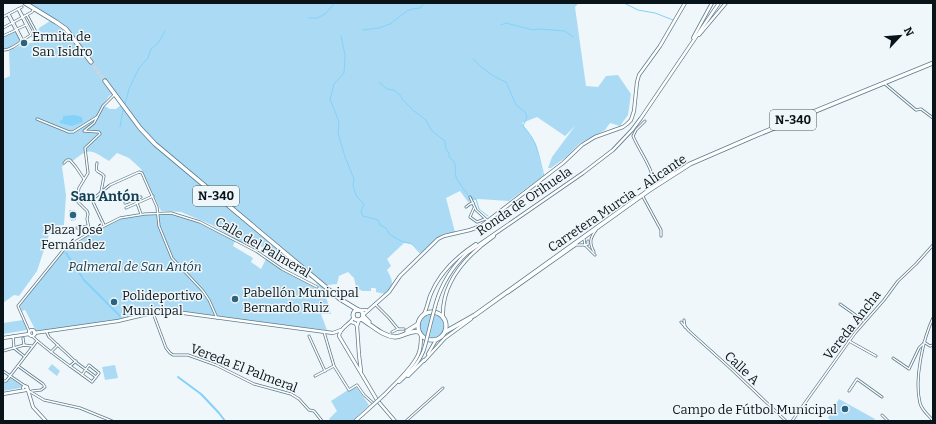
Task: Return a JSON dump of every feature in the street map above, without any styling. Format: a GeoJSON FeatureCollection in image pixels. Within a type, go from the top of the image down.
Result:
{"type":"FeatureCollection","features":[{"type":"Feature","properties":{"kind":"highway"},"geometry":{"type":"LineString","coordinates":[[25,3],[66,29],[91,62]]}},
{"type":"Feature","properties":{"kind":"highway","name":"Carretera Murcia - Alicante"},"geometry":{"type":"LineString","coordinates":[[445,332],[475,316],[636,199],[685,167],[716,152],[933,63]]}},
{"type":"Feature","properties":{"kind":"highway","name":"N-340"},"geometry":{"type":"LineString","coordinates":[[104,81],[140,128],[155,144],[340,299],[359,310],[362,318],[383,334],[392,337],[403,336],[414,331],[430,341],[436,340],[445,332]]}},
{"type":"Feature","properties":{"kind":"highway","name":"N-340"},"geometry":{"type":"LineString","coordinates":[[340,299],[356,320],[362,318],[378,328],[393,334],[403,333],[418,324]]}},
{"type":"Feature","properties":{"kind":"highway"},"geometry":{"type":"LineString","coordinates":[[354,316],[355,311],[359,310]]}},
{"type":"Feature","properties":{"kind":"highway"},"geometry":{"type":"LineString","coordinates":[[420,334],[418,324],[419,320],[424,314],[434,312],[451,326],[456,326]]}},
{"type":"Feature","properties":{"kind":"highway"},"geometry":{"type":"LineString","coordinates":[[444,320],[445,332]]}},
{"type":"Feature","properties":{"kind":"main road"},"geometry":{"type":"LineString","coordinates":[[364,377],[359,356],[357,326],[369,309],[389,292],[400,276],[438,239],[444,236],[470,230],[563,163],[582,145],[596,137],[623,127],[631,120],[634,111],[639,75],[660,46],[685,3]]}},
{"type":"Feature","properties":{"kind":"main road"},"geometry":{"type":"LineString","coordinates":[[672,72],[694,37],[712,3]]}},
{"type":"Feature","properties":{"kind":"main road","name":"Ronda de Orihuela"},"geometry":{"type":"LineString","coordinates":[[357,420],[398,384],[415,367],[421,358],[440,290],[446,277],[460,260],[475,247],[583,173],[613,150],[641,118],[719,3]]}},
{"type":"Feature","properties":{"kind":"main road"},"geometry":{"type":"LineString","coordinates":[[680,60],[726,3]]}},
{"type":"Feature","properties":{"kind":"main road"},"geometry":{"type":"LineString","coordinates":[[444,320],[444,306],[448,290],[460,267],[468,256],[479,246],[519,219],[522,215]]}},
{"type":"Feature","properties":{"kind":"main road"},"geometry":{"type":"LineString","coordinates":[[424,314],[434,287],[450,265],[468,249],[502,228]]}},
{"type":"Feature","properties":{"kind":"main road"},"geometry":{"type":"LineString","coordinates":[[359,310],[369,309]]}},
{"type":"Feature","properties":{"kind":"main road"},"geometry":{"type":"LineString","coordinates":[[3,338],[29,333],[32,330],[34,333],[118,321],[160,311],[333,333],[341,330],[351,322],[354,316]]}},
{"type":"Feature","properties":{"kind":"main road"},"geometry":{"type":"LineString","coordinates":[[398,384],[424,361],[445,338],[475,316]]}},
{"type":"Feature","properties":{"kind":"main road"},"geometry":{"type":"LineString","coordinates":[[351,322],[354,322],[357,326]]}},
{"type":"Feature","properties":{"kind":"main road"},"geometry":{"type":"LineString","coordinates":[[341,330],[339,334],[341,340],[377,400],[394,421]]}},
{"type":"Feature","properties":{"kind":"main road"},"geometry":{"type":"LineString","coordinates":[[29,333],[32,336],[34,333]]}},
{"type":"Feature","properties":{"kind":"main road"},"geometry":{"type":"LineString","coordinates":[[333,333],[341,340]]}},
{"type":"Feature","properties":{"kind":"main road"},"geometry":{"type":"LineString","coordinates":[[385,394],[400,379],[418,356],[420,350],[420,334]]}},
{"type":"Feature","properties":{"kind":"main road"},"geometry":{"type":"LineString","coordinates":[[424,361],[436,340]]}},
{"type":"Feature","properties":{"kind":"main road"},"geometry":{"type":"LineString","coordinates":[[352,358],[359,356]]}},
{"type":"Feature","properties":{"kind":"main road"},"geometry":{"type":"LineString","coordinates":[[3,394],[26,389],[33,407],[46,421]]}},
{"type":"Feature","properties":{"kind":"street"},"geometry":{"type":"LineString","coordinates":[[3,17],[22,7]]}},
{"type":"Feature","properties":{"kind":"street"},"geometry":{"type":"LineString","coordinates":[[19,9],[32,35]]}},
{"type":"Feature","properties":{"kind":"street"},"geometry":{"type":"LineString","coordinates":[[3,28],[34,9]]}},
{"type":"Feature","properties":{"kind":"street"},"geometry":{"type":"LineString","coordinates":[[9,14],[22,40]]}},
{"type":"Feature","properties":{"kind":"street"},"geometry":{"type":"LineString","coordinates":[[3,50],[20,43],[22,40],[32,35],[36,35],[28,14]]}},
{"type":"Feature","properties":{"kind":"street"},"geometry":{"type":"LineString","coordinates":[[23,17],[32,35]]}},
{"type":"Feature","properties":{"kind":"street"},"geometry":{"type":"LineString","coordinates":[[3,36],[26,24]]}},
{"type":"Feature","properties":{"kind":"street"},"geometry":{"type":"LineString","coordinates":[[884,83],[916,110],[921,109],[933,118]]}},
{"type":"Feature","properties":{"kind":"street"},"geometry":{"type":"LineString","coordinates":[[90,233],[87,211],[78,202],[77,198],[79,188],[87,175],[88,170],[85,149],[100,134],[99,132],[84,131],[91,126],[106,103],[115,94]]}},
{"type":"Feature","properties":{"kind":"street"},"geometry":{"type":"LineString","coordinates":[[37,119],[69,132],[73,132],[97,117]]}},
{"type":"Feature","properties":{"kind":"street"},"geometry":{"type":"LineString","coordinates":[[636,199],[653,184],[654,179],[636,145],[633,136],[636,130],[645,121]]}},
{"type":"Feature","properties":{"kind":"street"},"geometry":{"type":"LineString","coordinates":[[64,163],[67,160],[70,160],[84,179]]}},
{"type":"Feature","properties":{"kind":"street"},"geometry":{"type":"LineString","coordinates":[[97,163],[97,172],[104,176],[101,192]]}},
{"type":"Feature","properties":{"kind":"street"},"geometry":{"type":"LineString","coordinates":[[654,176],[659,178],[666,177],[685,167]]}},
{"type":"Feature","properties":{"kind":"street"},"geometry":{"type":"LineString","coordinates":[[104,226],[93,199],[116,182],[140,172],[153,196],[159,213],[159,226],[172,258],[203,291],[209,300],[216,318]]}},
{"type":"Feature","properties":{"kind":"street"},"geometry":{"type":"LineString","coordinates":[[651,172],[658,185]]}},
{"type":"Feature","properties":{"kind":"street"},"geometry":{"type":"LineString","coordinates":[[642,195],[661,230],[661,236]]}},
{"type":"Feature","properties":{"kind":"street"},"geometry":{"type":"LineString","coordinates":[[133,196],[138,203],[141,214]]}},
{"type":"Feature","properties":{"kind":"street"},"geometry":{"type":"LineString","coordinates":[[125,203],[141,196]]}},
{"type":"Feature","properties":{"kind":"street"},"geometry":{"type":"LineString","coordinates":[[126,208],[153,196]]}},
{"type":"Feature","properties":{"kind":"street"},"geometry":{"type":"LineString","coordinates":[[470,197],[474,208],[470,217],[477,222],[487,219]]}},
{"type":"Feature","properties":{"kind":"street"},"geometry":{"type":"LineString","coordinates":[[466,207],[473,203]]}},
{"type":"Feature","properties":{"kind":"street"},"geometry":{"type":"LineString","coordinates":[[474,208],[487,219]]}},
{"type":"Feature","properties":{"kind":"street","name":"Calle del Palmeral"},"geometry":{"type":"LineString","coordinates":[[29,333],[18,306],[65,248],[120,218],[141,214],[170,213],[200,222],[253,250],[282,269],[317,287]]}},
{"type":"Feature","properties":{"kind":"street"},"geometry":{"type":"LineString","coordinates":[[590,245],[592,235],[604,222]]}},
{"type":"Feature","properties":{"kind":"street"},"geometry":{"type":"LineString","coordinates":[[77,228],[88,226]]}},
{"type":"Feature","properties":{"kind":"street"},"geometry":{"type":"LineString","coordinates":[[583,237],[588,241],[596,255],[585,245],[583,237]]}},
{"type":"Feature","properties":{"kind":"street"},"geometry":{"type":"LineString","coordinates":[[585,245],[588,244],[588,241]]}},
{"type":"Feature","properties":{"kind":"street"},"geometry":{"type":"LineString","coordinates":[[483,310],[576,245],[585,245]]}},
{"type":"Feature","properties":{"kind":"street","name":"Vereda Ancha"},"geometry":{"type":"LineString","coordinates":[[792,421],[864,321],[884,300],[898,281],[933,245]]}},
{"type":"Feature","properties":{"kind":"street"},"geometry":{"type":"LineString","coordinates":[[375,304],[398,329]]}},
{"type":"Feature","properties":{"kind":"street"},"geometry":{"type":"LineString","coordinates":[[840,304],[864,321]]}},
{"type":"Feature","properties":{"kind":"street","name":"Vereda El Palmeral"},"geometry":{"type":"LineString","coordinates":[[153,313],[166,348],[173,355],[188,355],[216,365],[254,384],[292,394],[309,410],[314,411],[322,421]]}},
{"type":"Feature","properties":{"kind":"street"},"geometry":{"type":"LineString","coordinates":[[933,318],[924,343],[919,374],[920,404],[933,421]]}},
{"type":"Feature","properties":{"kind":"street"},"geometry":{"type":"LineString","coordinates":[[684,320],[686,329]]}},
{"type":"Feature","properties":{"kind":"street","name":"Calle A"},"geometry":{"type":"LineString","coordinates":[[681,322],[686,329],[786,421]]}},
{"type":"Feature","properties":{"kind":"street"},"geometry":{"type":"LineString","coordinates":[[392,332],[398,329],[404,329]]}},
{"type":"Feature","properties":{"kind":"street"},"geometry":{"type":"LineString","coordinates":[[46,331],[49,337],[96,377]]}},
{"type":"Feature","properties":{"kind":"street"},"geometry":{"type":"LineString","coordinates":[[324,332],[334,366],[350,390],[357,385],[370,402],[373,403],[377,400]]}},
{"type":"Feature","properties":{"kind":"street"},"geometry":{"type":"LineString","coordinates":[[13,336],[14,348],[24,356]]}},
{"type":"Feature","properties":{"kind":"street"},"geometry":{"type":"LineString","coordinates":[[32,336],[51,352],[82,375],[92,382],[99,372],[90,365],[82,375]]}},
{"type":"Feature","properties":{"kind":"street"},"geometry":{"type":"LineString","coordinates":[[309,336],[325,371]]}},
{"type":"Feature","properties":{"kind":"street"},"geometry":{"type":"LineString","coordinates":[[23,338],[24,346]]}},
{"type":"Feature","properties":{"kind":"street"},"geometry":{"type":"LineString","coordinates":[[3,381],[6,381],[37,341]]}},
{"type":"Feature","properties":{"kind":"street"},"geometry":{"type":"LineString","coordinates":[[849,341],[876,356]]}},
{"type":"Feature","properties":{"kind":"street"},"geometry":{"type":"LineString","coordinates":[[924,343],[930,346],[933,345]]}},
{"type":"Feature","properties":{"kind":"street"},"geometry":{"type":"LineString","coordinates":[[893,358],[909,369],[919,348],[924,343]]}},
{"type":"Feature","properties":{"kind":"street"},"geometry":{"type":"LineString","coordinates":[[51,352],[58,345]]}},
{"type":"Feature","properties":{"kind":"street"},"geometry":{"type":"LineString","coordinates":[[3,351],[24,346],[32,346]]}},
{"type":"Feature","properties":{"kind":"street"},"geometry":{"type":"LineString","coordinates":[[70,366],[76,361]]}},
{"type":"Feature","properties":{"kind":"street"},"geometry":{"type":"LineString","coordinates":[[18,366],[45,387],[42,390],[35,391],[26,389]]}},
{"type":"Feature","properties":{"kind":"street"},"geometry":{"type":"LineString","coordinates":[[315,376],[334,366]]}},
{"type":"Feature","properties":{"kind":"street"},"geometry":{"type":"LineString","coordinates":[[3,372],[44,400],[80,408],[112,421]]}},
{"type":"Feature","properties":{"kind":"street"},"geometry":{"type":"LineString","coordinates":[[849,391],[857,379],[882,397]]}},
{"type":"Feature","properties":{"kind":"street"},"geometry":{"type":"LineString","coordinates":[[406,421],[443,388]]}},
{"type":"Feature","properties":{"kind":"street"},"geometry":{"type":"LineString","coordinates":[[26,389],[35,391]]}},
{"type":"Feature","properties":{"kind":"street"},"geometry":{"type":"LineString","coordinates":[[35,391],[37,395]]}},
{"type":"Feature","properties":{"kind":"street"},"geometry":{"type":"LineString","coordinates":[[882,415],[888,421]]}},
{"type":"Feature","properties":{"kind":"green space"},"geometry":{"type":"Polygon","coordinates":[[[29,3],[579,3],[575,7],[586,86],[598,87],[606,76],[618,75],[631,94],[628,115],[620,126],[610,123],[605,130],[580,143],[566,157],[551,168],[548,168],[552,157],[575,126],[565,136],[537,117],[522,123],[536,144],[543,176],[509,201],[478,199],[468,202],[460,191],[446,198],[455,232],[443,234],[421,253],[412,244],[404,243],[387,259],[391,266],[387,270],[391,277],[392,285],[385,294],[376,292],[375,288],[371,288],[371,291],[362,291],[356,287],[354,278],[348,272],[339,276],[337,284],[327,285],[157,143],[141,127],[106,79],[103,82],[112,94],[103,105],[110,109],[116,109],[121,105],[138,129],[158,149],[333,295],[332,296],[320,288],[315,281],[259,245],[254,250],[212,225],[181,212],[161,211],[141,169],[129,158],[117,153],[109,161],[95,153],[87,152],[83,153],[73,161],[68,159],[62,167],[66,195],[64,225],[52,226],[37,271],[19,296],[14,295],[3,303],[3,79],[10,76],[9,51],[23,44],[35,42],[39,28],[50,21],[64,31],[89,63],[92,60],[67,28],[29,3]]]}},
{"type":"Feature","properties":{"kind":"green space"},"geometry":{"type":"Polygon","coordinates":[[[15,31],[20,40],[19,43],[6,50],[3,50],[3,37],[15,31]]]}},
{"type":"Feature","properties":{"kind":"green space","name":"Plaza José Fernández"},"geometry":{"type":"Polygon","coordinates":[[[69,210],[75,210],[76,220],[71,221],[69,210]]]}},
{"type":"Feature","properties":{"kind":"green space","name":"Palmeral de San Antón"},"geometry":{"type":"Polygon","coordinates":[[[170,213],[204,225],[235,241],[233,246],[253,258],[251,262],[261,269],[266,259],[325,293],[331,314],[321,314],[327,330],[159,311],[89,326],[36,331],[25,310],[22,311],[20,306],[65,249],[97,230],[120,219],[170,213]]]}},
{"type":"Feature","properties":{"kind":"green space"},"geometry":{"type":"Polygon","coordinates":[[[432,314],[426,338],[421,332],[420,322],[424,316],[432,314]]]}},
{"type":"Feature","properties":{"kind":"green space"},"geometry":{"type":"Polygon","coordinates":[[[435,314],[443,321],[444,329],[439,336],[429,339],[435,314]]]}},
{"type":"Feature","properties":{"kind":"green space"},"geometry":{"type":"Polygon","coordinates":[[[23,320],[27,330],[3,334],[3,323],[23,320]]]}},
{"type":"Feature","properties":{"kind":"green space"},"geometry":{"type":"Polygon","coordinates":[[[52,364],[60,371],[57,376],[48,369],[52,364]]]}},
{"type":"Feature","properties":{"kind":"green space"},"geometry":{"type":"Polygon","coordinates":[[[115,365],[118,378],[105,380],[102,367],[115,365]]]}},
{"type":"Feature","properties":{"kind":"green space"},"geometry":{"type":"Polygon","coordinates":[[[10,378],[22,386],[20,388],[3,391],[3,383],[10,378]]]}},
{"type":"Feature","properties":{"kind":"green space"},"geometry":{"type":"Polygon","coordinates":[[[356,387],[369,405],[352,421],[331,421],[329,419],[337,411],[331,401],[348,390],[349,391],[356,387]]]}},
{"type":"Feature","properties":{"kind":"green space","name":"Campo de Fútbol Municipal"},"geometry":{"type":"Polygon","coordinates":[[[839,399],[875,419],[874,421],[832,421],[828,418],[839,399]]]}},
{"type":"Feature","properties":{"kind":"shaded area"},"geometry":{"type":"Polygon","coordinates":[[[74,115],[82,117],[83,122],[72,126],[60,123],[63,116],[74,115]]]}},
{"type":"Feature","properties":{"kind":"waterway"},"geometry":{"type":"LineString","coordinates":[[308,18],[317,18],[325,14],[335,3]]}},
{"type":"Feature","properties":{"kind":"waterway"},"geometry":{"type":"LineString","coordinates":[[363,30],[379,28],[390,24],[407,11],[420,8],[424,3]]}},
{"type":"Feature","properties":{"kind":"waterway"},"geometry":{"type":"LineString","coordinates":[[624,3],[638,10],[655,13],[673,20]]}},
{"type":"Feature","properties":{"kind":"waterway"},"geometry":{"type":"LineString","coordinates":[[501,25],[506,23],[533,30],[565,31],[573,37]]}},
{"type":"Feature","properties":{"kind":"waterway"},"geometry":{"type":"LineString","coordinates":[[125,104],[129,89],[139,68],[148,58],[151,49],[159,42],[165,31]]}},
{"type":"Feature","properties":{"kind":"waterway"},"geometry":{"type":"LineString","coordinates":[[341,36],[345,55],[344,73],[334,84],[330,99],[339,122],[338,133],[345,157],[354,179],[354,189],[357,197],[364,204],[361,211],[363,216],[378,220],[380,225],[386,228],[389,234],[401,241],[412,244],[420,253]]}},
{"type":"Feature","properties":{"kind":"waterway"},"geometry":{"type":"LineString","coordinates":[[473,59],[488,72],[506,82],[516,105],[525,112],[527,117],[523,126],[535,144],[544,176]]}},
{"type":"Feature","properties":{"kind":"waterway"},"geometry":{"type":"LineString","coordinates":[[379,82],[387,89],[394,90],[400,95],[414,111],[426,120],[432,131],[445,141],[449,157],[455,164],[455,174],[462,187],[469,196],[476,199],[479,209],[488,216]]}},
{"type":"Feature","properties":{"kind":"waterway"},"geometry":{"type":"LineString","coordinates":[[120,127],[123,110]]}},
{"type":"Feature","properties":{"kind":"waterway"},"geometry":{"type":"LineString","coordinates":[[66,253],[82,277]]}},
{"type":"Feature","properties":{"kind":"waterway"},"geometry":{"type":"LineString","coordinates":[[83,279],[120,316]]}},
{"type":"Feature","properties":{"kind":"waterway"},"geometry":{"type":"LineString","coordinates":[[178,377],[201,394],[225,421]]}},
{"type":"Feature","properties":{"kind":"tunnel"},"geometry":{"type":"LineString","coordinates":[[91,62],[105,81]]}},
{"type":"Feature","properties":{"kind":"place","name":"Ermita de San Isidro"},"geometry":{"type":"Point","coordinates":[24,43]}},
{"type":"Feature","properties":{"kind":"place","name":"Plaza José Fernández"},"geometry":{"type":"Point","coordinates":[73,215]}},
{"type":"Feature","properties":{"kind":"place","name":"Pabellón Municipal Bernardo Ruiz"},"geometry":{"type":"Point","coordinates":[235,299]}},
{"type":"Feature","properties":{"kind":"place","name":"Polideportivo Municipal"},"geometry":{"type":"Point","coordinates":[114,302]}},
{"type":"Feature","properties":{"kind":"place","name":"Campo de Fútbol Municipal"},"geometry":{"type":"Point","coordinates":[845,409]}},
{"type":"Feature","properties":{"kind":"district","name":"San Antón"},"geometry":{"type":"Point","coordinates":[105,196]}}]}
